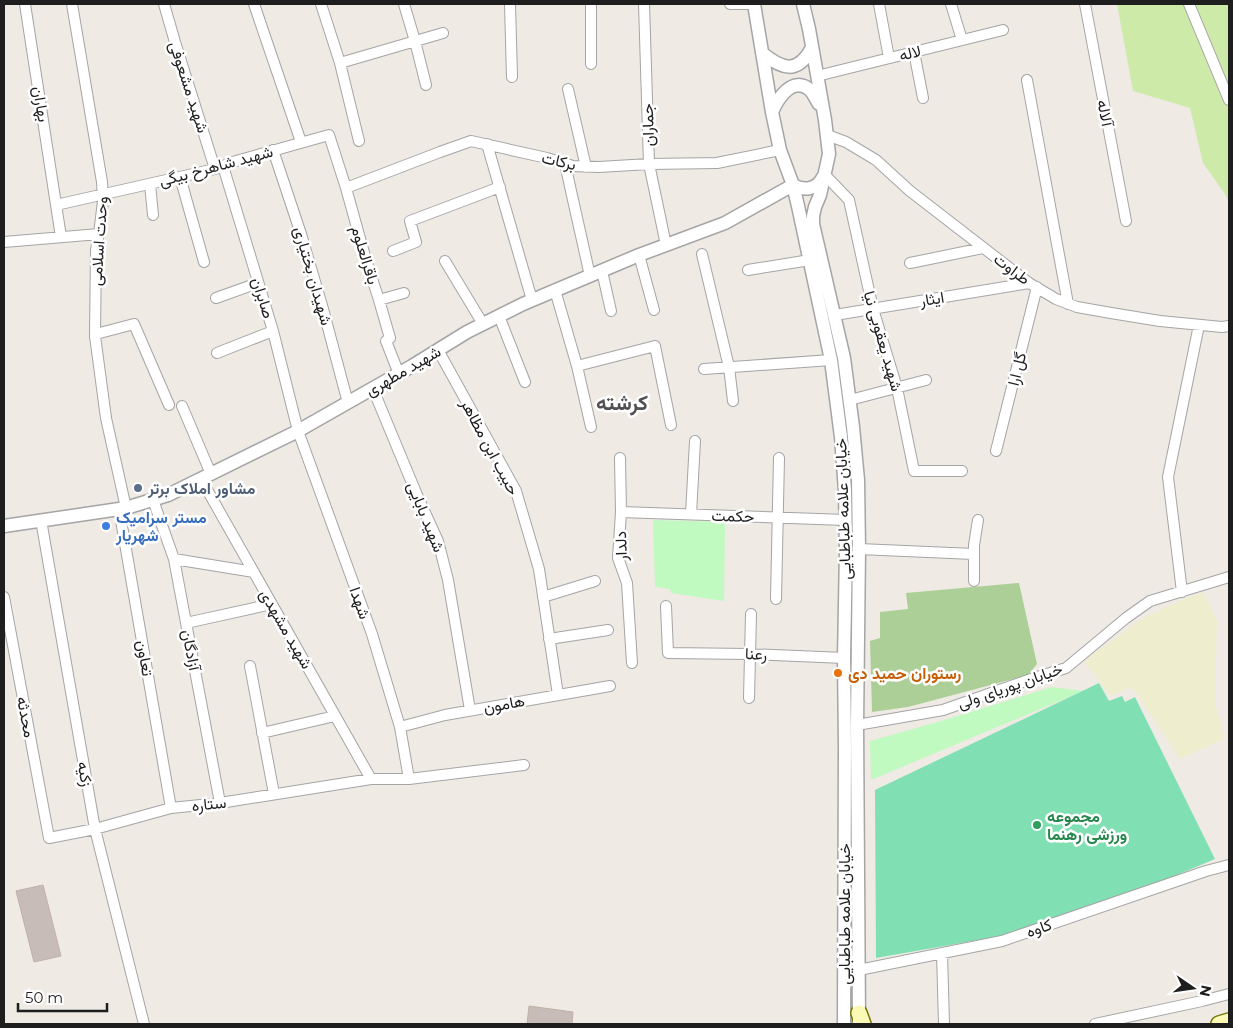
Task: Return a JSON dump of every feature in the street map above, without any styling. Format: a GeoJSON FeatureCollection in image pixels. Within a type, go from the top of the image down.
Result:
{"type":"FeatureCollection","features":[{"type":"Feature","properties":{"kind":"main road"},"geometry":{"type":"LineString","coordinates":[[1219,1024],[1229,1022]]}},
{"type":"Feature","properties":{"kind":"street","name":"بهاران"},"geometry":{"type":"LineString","coordinates":[[25,4],[60,237]]}},
{"type":"Feature","properties":{"kind":"street","name":"وحدت اسلامی"},"geometry":{"type":"LineString","coordinates":[[72,4],[102,182],[99,234],[96,250],[96,334],[106,418],[123,508]]}},
{"type":"Feature","properties":{"kind":"street","name":"شهید مشعوفی"},"geometry":{"type":"LineString","coordinates":[[164,4],[175,42],[219,168]]}},
{"type":"Feature","properties":{"kind":"street"},"geometry":{"type":"LineString","coordinates":[[254,4],[301,142]]}},
{"type":"Feature","properties":{"kind":"street"},"geometry":{"type":"LineString","coordinates":[[321,4],[340,63],[359,141]]}},
{"type":"Feature","properties":{"kind":"street"},"geometry":{"type":"LineString","coordinates":[[404,4],[426,85]]}},
{"type":"Feature","properties":{"kind":"street"},"geometry":{"type":"LineString","coordinates":[[510,4],[512,77]]}},
{"type":"Feature","properties":{"kind":"street"},"geometry":{"type":"LineString","coordinates":[[591,64],[592,4]]}},
{"type":"Feature","properties":{"kind":"street","name":"جماران"},"geometry":{"type":"LineString","coordinates":[[644,4],[649,164],[666,245]]}},
{"type":"Feature","properties":{"kind":"street"},"geometry":{"type":"LineString","coordinates":[[730,4],[754,4]]}},
{"type":"Feature","properties":{"kind":"street","name":"خیابان علامه طباطبایی"},"geometry":{"type":"LineString","coordinates":[[754,4],[780,150],[792,185],[810,260],[828,316]]}},
{"type":"Feature","properties":{"kind":"street","name":"خیابان علامه طباطبایی"},"geometry":{"type":"LineString","coordinates":[[803,4],[824,113],[829,154],[820,194],[814,206],[813,224],[858,480],[857,725],[860,1021]]}},
{"type":"Feature","properties":{"kind":"street"},"geometry":{"type":"LineString","coordinates":[[879,4],[889,58]]}},
{"type":"Feature","properties":{"kind":"street"},"geometry":{"type":"LineString","coordinates":[[951,4],[962,40]]}},
{"type":"Feature","properties":{"kind":"street","name":"آلاله"},"geometry":{"type":"LineString","coordinates":[[1085,4],[1126,221]]}},
{"type":"Feature","properties":{"kind":"street"},"geometry":{"type":"LineString","coordinates":[[1189,4],[1229,100]]}},
{"type":"Feature","properties":{"kind":"street","name":"لاله"},"geometry":{"type":"LineString","coordinates":[[817,76],[1002,30]]}},
{"type":"Feature","properties":{"kind":"street"},"geometry":{"type":"LineString","coordinates":[[340,63],[443,33]]}},
{"type":"Feature","properties":{"kind":"street"},"geometry":{"type":"LineString","coordinates":[[762,53],[780,66],[788,67],[802,63],[812,48]]}},
{"type":"Feature","properties":{"kind":"street"},"geometry":{"type":"LineString","coordinates":[[914,52],[923,98]]}},
{"type":"Feature","properties":{"kind":"street"},"geometry":{"type":"LineString","coordinates":[[1027,80],[1068,304]]}},
{"type":"Feature","properties":{"kind":"street"},"geometry":{"type":"LineString","coordinates":[[772,112],[777,101],[786,90],[804,86],[812,91],[824,113]]}},
{"type":"Feature","properties":{"kind":"street"},"geometry":{"type":"LineString","coordinates":[[568,89],[586,167]]}},
{"type":"Feature","properties":{"kind":"street","name":"شهید شاهرخ بیگی"},"geometry":{"type":"LineString","coordinates":[[56,205],[219,168],[236,161],[329,134]]}},
{"type":"Feature","properties":{"kind":"street","name":"باقرالعلوم"},"geometry":{"type":"LineString","coordinates":[[329,134],[390,338],[386,341],[399,374]]}},
{"type":"Feature","properties":{"kind":"street","name":"طراوت"},"geometry":{"type":"LineString","coordinates":[[827,135],[846,142],[876,160],[910,191],[983,248],[1033,285],[1056,299],[1077,307],[1130,317],[1199,325],[1229,326]]}},
{"type":"Feature","properties":{"kind":"street","name":"برکات"},"geometry":{"type":"LineString","coordinates":[[346,188],[440,152],[472,142],[547,158],[573,166],[586,167],[717,163],[780,150]]}},
{"type":"Feature","properties":{"kind":"street"},"geometry":{"type":"LineString","coordinates":[[487,144],[532,300]]}},
{"type":"Feature","properties":{"kind":"street","name":"شهیدان بختیاری"},"geometry":{"type":"LineString","coordinates":[[273,150],[301,234],[348,403]]}},
{"type":"Feature","properties":{"kind":"street"},"geometry":{"type":"LineString","coordinates":[[566,164],[590,276]]}},
{"type":"Feature","properties":{"kind":"street","name":"صابران"},"geometry":{"type":"LineString","coordinates":[[219,168],[273,331],[298,431]]}},
{"type":"Feature","properties":{"kind":"street"},"geometry":{"type":"LineString","coordinates":[[792,185],[808,189],[821,182],[824,175]]}},
{"type":"Feature","properties":{"kind":"street","name":"شهید یعقوبی نیا"},"geometry":{"type":"LineString","coordinates":[[824,175],[849,200],[873,309],[897,388],[914,471],[962,471]]}},
{"type":"Feature","properties":{"kind":"street"},"geometry":{"type":"LineString","coordinates":[[180,177],[204,262]]}},
{"type":"Feature","properties":{"kind":"street"},"geometry":{"type":"LineString","coordinates":[[150,184],[153,214]]}},
{"type":"Feature","properties":{"kind":"street","name":"شهید مطهری"},"geometry":{"type":"LineString","coordinates":[[4,526],[123,508],[168,495],[298,431],[399,374],[467,332],[499,316],[639,255],[726,223],[792,185]]}},
{"type":"Feature","properties":{"kind":"street"},"geometry":{"type":"LineString","coordinates":[[393,250],[416,242],[410,220],[500,187]]}},
{"type":"Feature","properties":{"kind":"street"},"geometry":{"type":"LineString","coordinates":[[4,242],[99,234]]}},
{"type":"Feature","properties":{"kind":"street"},"geometry":{"type":"LineString","coordinates":[[910,263],[983,248]]}},
{"type":"Feature","properties":{"kind":"street"},"geometry":{"type":"LineString","coordinates":[[702,254],[728,367],[733,401]]}},
{"type":"Feature","properties":{"kind":"street"},"geometry":{"type":"LineString","coordinates":[[639,255],[654,310]]}},
{"type":"Feature","properties":{"kind":"street"},"geometry":{"type":"LineString","coordinates":[[748,270],[810,260]]}},
{"type":"Feature","properties":{"kind":"street"},"geometry":{"type":"LineString","coordinates":[[444,261],[483,324]]}},
{"type":"Feature","properties":{"kind":"street"},"geometry":{"type":"LineString","coordinates":[[602,271],[611,311]]}},
{"type":"Feature","properties":{"kind":"street"},"geometry":{"type":"LineString","coordinates":[[216,298],[258,283]]}},
{"type":"Feature","properties":{"kind":"street","name":"ایثار"},"geometry":{"type":"LineString","coordinates":[[828,316],[1033,285]]}},
{"type":"Feature","properties":{"kind":"street","name":"گل ارا"},"geometry":{"type":"LineString","coordinates":[[996,451],[1033,285]]}},
{"type":"Feature","properties":{"kind":"street"},"geometry":{"type":"LineString","coordinates":[[555,290],[577,366],[591,427]]}},
{"type":"Feature","properties":{"kind":"street"},"geometry":{"type":"LineString","coordinates":[[379,300],[404,293]]}},
{"type":"Feature","properties":{"kind":"street"},"geometry":{"type":"LineString","coordinates":[[499,316],[525,382]]}},
{"type":"Feature","properties":{"kind":"street"},"geometry":{"type":"LineString","coordinates":[[96,334],[134,324],[169,405]]}},
{"type":"Feature","properties":{"kind":"street"},"geometry":{"type":"LineString","coordinates":[[1182,592],[1168,478],[1199,325]]}},
{"type":"Feature","properties":{"kind":"street"},"geometry":{"type":"LineString","coordinates":[[217,353],[273,331]]}},
{"type":"Feature","properties":{"kind":"street"},"geometry":{"type":"LineString","coordinates":[[577,366],[655,346],[671,425]]}},
{"type":"Feature","properties":{"kind":"street","name":"حبیب ابن مظاهر"},"geometry":{"type":"LineString","coordinates":[[438,350],[516,491],[539,569],[558,695]]}},
{"type":"Feature","properties":{"kind":"street"},"geometry":{"type":"LineString","coordinates":[[704,369],[837,359]]}},
{"type":"Feature","properties":{"kind":"street"},"geometry":{"type":"LineString","coordinates":[[844,401],[926,380]]}},
{"type":"Feature","properties":{"kind":"street","name":"شهید بابایی"},"geometry":{"type":"LineString","coordinates":[[373,389],[438,541],[448,580],[470,710]]}},
{"type":"Feature","properties":{"kind":"street","name":"خیابان علامه طباطبایی"},"geometry":{"type":"LineString","coordinates":[[844,401],[842,446],[846,520],[844,1024]]}},
{"type":"Feature","properties":{"kind":"street","name":"شهید مشهدی"},"geometry":{"type":"LineString","coordinates":[[182,406],[206,476],[254,572],[371,779]]}},
{"type":"Feature","properties":{"kind":"street","name":"شهدا"},"geometry":{"type":"LineString","coordinates":[[298,431],[372,634],[400,727],[409,779]]}},
{"type":"Feature","properties":{"kind":"street"},"geometry":{"type":"LineString","coordinates":[[691,514],[695,441]]}},
{"type":"Feature","properties":{"kind":"street","name":"دلدار"},"geometry":{"type":"LineString","coordinates":[[620,458],[621,512],[618,558],[627,583],[632,663]]}},
{"type":"Feature","properties":{"kind":"street"},"geometry":{"type":"LineString","coordinates":[[776,599],[779,458]]}},
{"type":"Feature","properties":{"kind":"street","name":"آزادگان"},"geometry":{"type":"LineString","coordinates":[[153,500],[174,558],[220,803]]}},
{"type":"Feature","properties":{"kind":"street","name":"تعاون"},"geometry":{"type":"LineString","coordinates":[[123,508],[171,808]]}},
{"type":"Feature","properties":{"kind":"street","name":"حکمت"},"geometry":{"type":"LineString","coordinates":[[621,512],[846,520]]}},
{"type":"Feature","properties":{"kind":"street","name":"زکیه"},"geometry":{"type":"LineString","coordinates":[[41,520],[95,829],[144,1024]]}},
{"type":"Feature","properties":{"kind":"street"},"geometry":{"type":"LineString","coordinates":[[846,520],[859,520]]}},
{"type":"Feature","properties":{"kind":"street"},"geometry":{"type":"LineString","coordinates":[[974,581],[974,554],[978,520]]}},
{"type":"Feature","properties":{"kind":"street"},"geometry":{"type":"LineString","coordinates":[[846,550],[974,554]]}},
{"type":"Feature","properties":{"kind":"street"},"geometry":{"type":"LineString","coordinates":[[174,558],[254,572]]}},
{"type":"Feature","properties":{"kind":"street","name":"خیابان پوریای ولی"},"geometry":{"type":"LineString","coordinates":[[857,725],[942,710],[1066,668],[1126,618],[1150,601],[1229,577]]}},
{"type":"Feature","properties":{"kind":"street"},"geometry":{"type":"LineString","coordinates":[[543,597],[595,581]]}},
{"type":"Feature","properties":{"kind":"street","name":"محدثه"},"geometry":{"type":"LineString","coordinates":[[4,597],[49,838]]}},
{"type":"Feature","properties":{"kind":"street"},"geometry":{"type":"LineString","coordinates":[[186,623],[272,604]]}},
{"type":"Feature","properties":{"kind":"street","name":"رعنا"},"geometry":{"type":"LineString","coordinates":[[666,606],[668,653],[844,658]]}},
{"type":"Feature","properties":{"kind":"street"},"geometry":{"type":"LineString","coordinates":[[749,698],[751,614]]}},
{"type":"Feature","properties":{"kind":"street"},"geometry":{"type":"LineString","coordinates":[[549,639],[608,630]]}},
{"type":"Feature","properties":{"kind":"street"},"geometry":{"type":"LineString","coordinates":[[844,658],[858,659]]}},
{"type":"Feature","properties":{"kind":"street"},"geometry":{"type":"LineString","coordinates":[[250,666],[274,794]]}},
{"type":"Feature","properties":{"kind":"street","name":"هامون"},"geometry":{"type":"LineString","coordinates":[[400,727],[470,710],[610,686]]}},
{"type":"Feature","properties":{"kind":"street"},"geometry":{"type":"LineString","coordinates":[[262,733],[335,716]]}},
{"type":"Feature","properties":{"kind":"street","name":"ستاره"},"geometry":{"type":"LineString","coordinates":[[49,838],[95,829],[171,808],[220,803],[371,779],[409,779],[524,764]]}},
{"type":"Feature","properties":{"kind":"street","name":"کاوه"},"geometry":{"type":"LineString","coordinates":[[844,973],[1002,941],[1196,874],[1229,865]]}},
{"type":"Feature","properties":{"kind":"street"},"geometry":{"type":"LineString","coordinates":[[942,953],[944,1024]]}},
{"type":"Feature","properties":{"kind":"street"},"geometry":{"type":"LineString","coordinates":[[1095,1024],[1229,994]]}},
{"type":"Feature","properties":{"kind":"green space"},"geometry":{"type":"Polygon","coordinates":[[[1117,4],[1229,4],[1229,203],[1225,194],[1203,163],[1190,108],[1133,91],[1117,4]]]}},
{"type":"Feature","properties":{"kind":"green space"},"geometry":{"type":"Polygon","coordinates":[[[653,520],[725,522],[724,601],[671,593],[670,589],[655,587],[653,520]]]}},
{"type":"Feature","properties":{"kind":"green space"},"geometry":{"type":"Polygon","coordinates":[[[1019,583],[1037,664],[1028,675],[908,707],[872,712],[870,641],[880,638],[880,612],[908,609],[906,593],[1019,583]]]}},
{"type":"Feature","properties":{"kind":"green space"},"geometry":{"type":"Polygon","coordinates":[[[1203,592],[1217,620],[1215,702],[1224,739],[1180,759],[1132,687],[1111,696],[1084,661],[1140,620],[1179,601],[1203,592]]]}},
{"type":"Feature","properties":{"kind":"green space","name":"مجموعه ورزشی رهنما"},"geometry":{"type":"Polygon","coordinates":[[[1099,683],[1109,701],[1122,696],[1125,702],[1135,697],[1215,859],[1052,927],[876,958],[875,790],[1099,683]]]}},
{"type":"Feature","properties":{"kind":"green space"},"geometry":{"type":"Polygon","coordinates":[[[1052,687],[1083,691],[871,780],[870,741],[1052,687]]]}},
{"type":"Feature","properties":{"kind":"building"},"geometry":{"type":"Polygon","coordinates":[[[43,885],[61,956],[34,962],[16,891],[43,885]]]}},
{"type":"Feature","properties":{"kind":"building"},"geometry":{"type":"Polygon","coordinates":[[[529,1006],[573,1012],[572,1024],[527,1024],[529,1006]]]}},
{"type":"Feature","properties":{"kind":"place","name":"مشاور املاک برتر"},"geometry":{"type":"Point","coordinates":[138,488]}},
{"type":"Feature","properties":{"kind":"place","name":"مستر سرامیک شهریار"},"geometry":{"type":"Point","coordinates":[106,526]}},
{"type":"Feature","properties":{"kind":"place","name":"رستوران حمید دی"},"geometry":{"type":"Point","coordinates":[838,673]}},
{"type":"Feature","properties":{"kind":"place","name":"مجموعه ورزشی رهنما"},"geometry":{"type":"Point","coordinates":[1037,825]}},
{"type":"Feature","properties":{"kind":"district","name":"کرشته"},"geometry":{"type":"Point","coordinates":[622,402]}}]}
